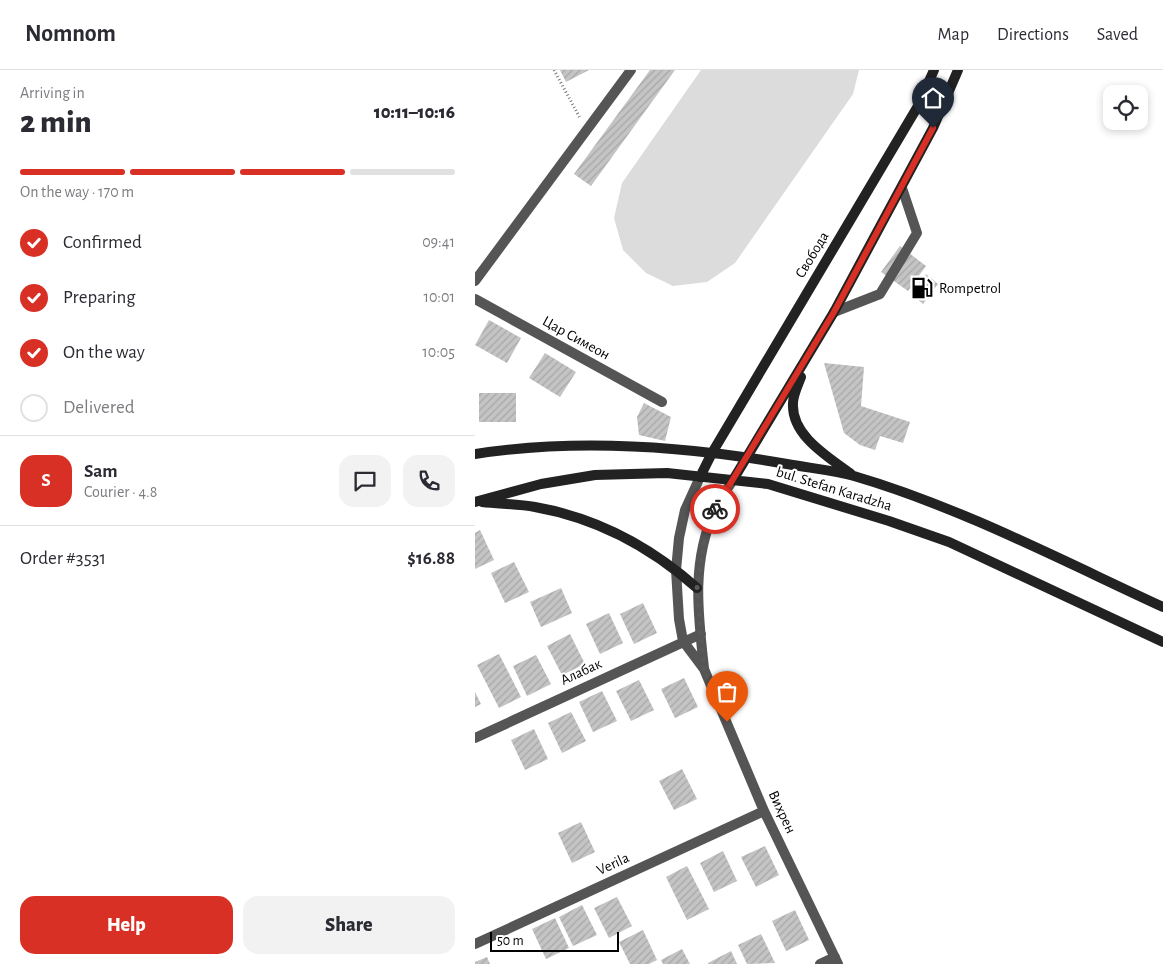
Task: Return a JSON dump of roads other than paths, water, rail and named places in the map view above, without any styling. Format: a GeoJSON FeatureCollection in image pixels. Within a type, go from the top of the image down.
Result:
{"type":"FeatureCollection","features":[{"type":"Feature","properties":{"kind":"street"},"geometry":{"type":"LineString","coordinates":[[475,282],[631,70]]}},
{"type":"Feature","properties":{"kind":"street","name":"Свобода"},"geometry":{"type":"LineString","coordinates":[[700,477],[712,453],[918,106],[934,70]]}},
{"type":"Feature","properties":{"kind":"street"},"geometry":{"type":"LineString","coordinates":[[704,669],[697,588],[705,536],[715,508],[805,363],[834,312],[933,128],[958,70]]}},
{"type":"Feature","properties":{"kind":"street"},"geometry":{"type":"LineString","coordinates":[[834,312],[880,294],[917,232],[901,188]]}},
{"type":"Feature","properties":{"kind":"street","name":"Цар Симеон"},"geometry":{"type":"LineString","coordinates":[[475,299],[662,402]]}},
{"type":"Feature","properties":{"kind":"street"},"geometry":{"type":"LineString","coordinates":[[805,363],[793,403],[797,425],[812,444],[851,475]]}},
{"type":"Feature","properties":{"kind":"street"},"geometry":{"type":"LineString","coordinates":[[475,454],[518,447],[566,445],[712,453]]}},
{"type":"Feature","properties":{"kind":"street","name":"bul. Stefan Karadzha"},"geometry":{"type":"LineString","coordinates":[[712,453],[747,457],[851,475],[913,496],[998,532],[1163,607]]}},
{"type":"Feature","properties":{"kind":"street","name":"bul. Stefan Karadzha"},"geometry":{"type":"LineString","coordinates":[[475,502],[541,484],[595,475],[667,473],[768,484],[949,542],[1163,642]]}},
{"type":"Feature","properties":{"kind":"street"},"geometry":{"type":"LineString","coordinates":[[700,477],[685,510],[679,538],[676,570],[679,619],[683,641],[704,669]]}},
{"type":"Feature","properties":{"kind":"street"},"geometry":{"type":"LineString","coordinates":[[475,502],[535,507],[598,525],[634,541],[676,570],[697,588]]}},
{"type":"Feature","properties":{"kind":"street","name":"Алабак"},"geometry":{"type":"LineString","coordinates":[[475,738],[701,634]]}},
{"type":"Feature","properties":{"kind":"street","name":"Вихрен"},"geometry":{"type":"LineString","coordinates":[[704,669],[764,811],[837,960]]}},
{"type":"Feature","properties":{"kind":"street","name":"Verila"},"geometry":{"type":"LineString","coordinates":[[475,944],[764,811]]}},
{"type":"Feature","properties":{"kind":"street"},"geometry":{"type":"LineString","coordinates":[[819,964],[837,960]]}},
{"type":"Feature","properties":{"kind":"place","name":"Rompetrol"},"geometry":{"type":"Point","coordinates":[922,288]}}]}
